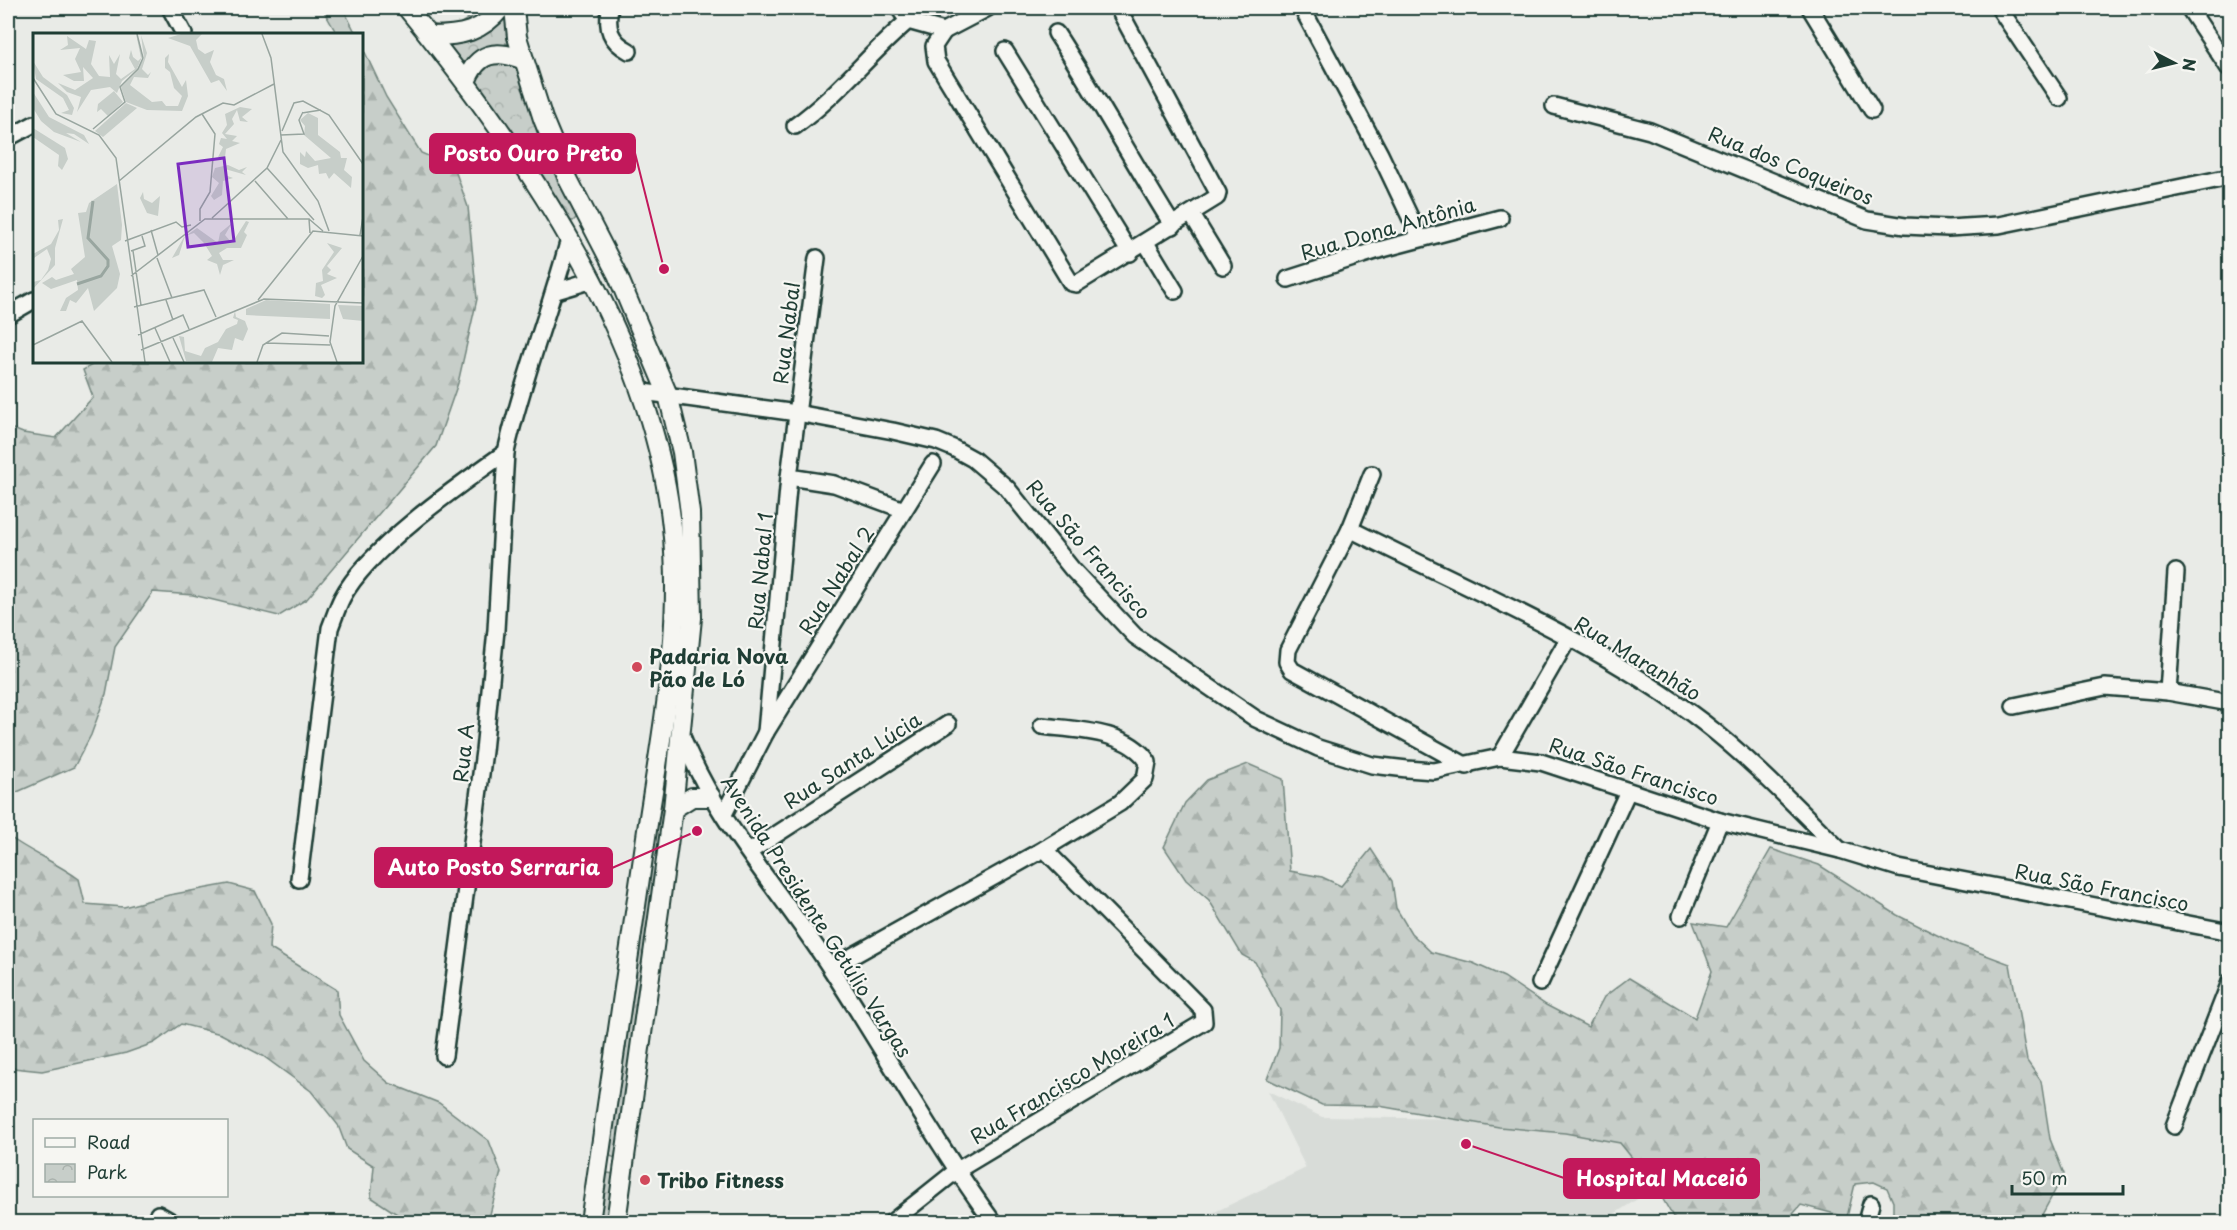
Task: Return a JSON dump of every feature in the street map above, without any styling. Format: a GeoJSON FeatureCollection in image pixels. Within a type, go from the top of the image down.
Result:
{"type":"FeatureCollection","features":[{"type":"Feature","properties":{"kind":"main road"},"geometry":{"type":"LineString","coordinates":[[407,8],[466,82],[521,161],[593,280],[643,392],[665,483],[672,526],[676,579],[669,681],[590,1222]]}},
{"type":"Feature","properties":{"kind":"main road"},"geometry":{"type":"LineString","coordinates":[[431,36],[452,36],[478,30],[501,8]]}},
{"type":"Feature","properties":{"kind":"main road"},"geometry":{"type":"LineString","coordinates":[[514,8],[517,37],[543,119],[568,179],[617,274],[668,395],[682,452],[690,513],[692,618],[681,733],[673,808],[616,1222]]}},
{"type":"Feature","properties":{"kind":"main road"},"geometry":{"type":"LineString","coordinates":[[466,82],[475,64],[492,54],[504,53],[524,60]]}},
{"type":"Feature","properties":{"kind":"main road"},"geometry":{"type":"LineString","coordinates":[[673,808],[692,797],[711,797]]}},
{"type":"Feature","properties":{"kind":"main road"},"geometry":{"type":"LineString","coordinates":[[599,1164],[614,1165],[623,1171]]}},
{"type":"Feature","properties":{"kind":"street"},"geometry":{"type":"LineString","coordinates":[[170,8],[183,33]]}},
{"type":"Feature","properties":{"kind":"street"},"geometry":{"type":"LineString","coordinates":[[610,8],[609,33],[617,45],[629,51]]}},
{"type":"Feature","properties":{"kind":"street"},"geometry":{"type":"LineString","coordinates":[[899,8],[908,21],[944,31]]}},
{"type":"Feature","properties":{"kind":"street"},"geometry":{"type":"LineString","coordinates":[[988,8],[944,31],[934,46],[936,61],[1071,283],[1076,284],[1192,215],[1217,197],[1218,189],[1118,8]]}},
{"type":"Feature","properties":{"kind":"street"},"geometry":{"type":"LineString","coordinates":[[1302,8],[1380,154],[1420,238]]}},
{"type":"Feature","properties":{"kind":"street"},"geometry":{"type":"LineString","coordinates":[[1810,8],[1872,110]]}},
{"type":"Feature","properties":{"kind":"street"},"geometry":{"type":"LineString","coordinates":[[1999,8],[2059,98]]}},
{"type":"Feature","properties":{"kind":"street"},"geometry":{"type":"LineString","coordinates":[[2189,8],[2229,70]]}},
{"type":"Feature","properties":{"kind":"street"},"geometry":{"type":"LineString","coordinates":[[795,126],[827,102],[876,49],[908,21]]}},
{"type":"Feature","properties":{"kind":"street"},"geometry":{"type":"LineString","coordinates":[[1056,33],[1087,81],[1118,139],[1173,226]]}},
{"type":"Feature","properties":{"kind":"street"},"geometry":{"type":"LineString","coordinates":[[1005,51],[1130,253]]}},
{"type":"Feature","properties":{"kind":"street","name":"Rua dos Coqueiros"},"geometry":{"type":"LineString","coordinates":[[1554,106],[1650,131],[1867,220],[1905,226],[1948,228],[1999,225],[2229,177]]}},
{"type":"Feature","properties":{"kind":"street"},"geometry":{"type":"LineString","coordinates":[[8,138],[33,125]]}},
{"type":"Feature","properties":{"kind":"street"},"geometry":{"type":"LineString","coordinates":[[1192,215],[1223,266]]}},
{"type":"Feature","properties":{"kind":"street","name":"Rua Dona Antônia"},"geometry":{"type":"LineString","coordinates":[[1288,279],[1420,238],[1500,218]]}},
{"type":"Feature","properties":{"kind":"street","name":"Rua A"},"geometry":{"type":"LineString","coordinates":[[444,1056],[484,751],[496,630],[506,452],[516,408],[556,291],[569,239]]}},
{"type":"Feature","properties":{"kind":"street"},"geometry":{"type":"LineString","coordinates":[[1146,243],[1175,291]]}},
{"type":"Feature","properties":{"kind":"street","name":"Rua Nabal"},"geometry":{"type":"LineString","coordinates":[[797,413],[817,258]]}},
{"type":"Feature","properties":{"kind":"street"},"geometry":{"type":"LineString","coordinates":[[556,291],[593,280]]}},
{"type":"Feature","properties":{"kind":"street"},"geometry":{"type":"LineString","coordinates":[[8,315],[33,301]]}},
{"type":"Feature","properties":{"kind":"street","name":"Rua São Francisco"},"geometry":{"type":"LineString","coordinates":[[643,392],[797,413],[936,441],[973,459],[1007,488],[1072,569],[1135,636],[1256,720],[1318,748],[1372,765],[1434,771],[1467,766],[1500,757],[1563,767],[1720,821],[1840,850],[1899,868],[2229,932]]}},
{"type":"Feature","properties":{"kind":"street","name":"Rua Nabal 1"},"geometry":{"type":"LineString","coordinates":[[766,732],[797,413]]}},
{"type":"Feature","properties":{"kind":"street"},"geometry":{"type":"LineString","coordinates":[[299,879],[330,628],[342,597],[371,560],[448,493],[506,452]]}},
{"type":"Feature","properties":{"kind":"street","name":"Rua Nabal 2"},"geometry":{"type":"LineString","coordinates":[[724,813],[766,732],[933,464]]}},
{"type":"Feature","properties":{"kind":"street"},"geometry":{"type":"LineString","coordinates":[[1372,474],[1350,529],[1288,650],[1287,662],[1292,670],[1467,766]]}},
{"type":"Feature","properties":{"kind":"street"},"geometry":{"type":"LineString","coordinates":[[789,477],[834,484],[904,510]]}},
{"type":"Feature","properties":{"kind":"street","name":"Rua Maranhão"},"geometry":{"type":"LineString","coordinates":[[1350,529],[1607,659],[1704,724],[1776,786],[1840,850]]}},
{"type":"Feature","properties":{"kind":"street"},"geometry":{"type":"LineString","coordinates":[[2168,692],[2175,572]]}},
{"type":"Feature","properties":{"kind":"street"},"geometry":{"type":"LineString","coordinates":[[1500,757],[1568,639]]}},
{"type":"Feature","properties":{"kind":"street","name":"Avenida Presidente Getúlio Vargas"},"geometry":{"type":"LineString","coordinates":[[669,681],[681,733],[711,797],[831,968],[956,1171],[993,1222]]}},
{"type":"Feature","properties":{"kind":"street"},"geometry":{"type":"LineString","coordinates":[[2014,706],[2105,687],[2168,692],[2229,703]]}},
{"type":"Feature","properties":{"kind":"street","name":"Rua Santa Lúcia"},"geometry":{"type":"LineString","coordinates":[[749,852],[948,724]]}},
{"type":"Feature","properties":{"kind":"street"},"geometry":{"type":"LineString","coordinates":[[831,968],[1044,849],[1120,803],[1138,788],[1148,769],[1148,762],[1143,753],[1128,744],[1103,735],[1042,726]]}},
{"type":"Feature","properties":{"kind":"street"},"geometry":{"type":"LineString","coordinates":[[1540,983],[1628,791]]}},
{"type":"Feature","properties":{"kind":"street"},"geometry":{"type":"LineString","coordinates":[[1681,916],[1720,821]]}},
{"type":"Feature","properties":{"kind":"street","name":"Rua Francisco Moreira 1"},"geometry":{"type":"LineString","coordinates":[[892,1222],[956,1171],[1203,1024],[1205,1018],[1203,1010],[1044,849]]}},
{"type":"Feature","properties":{"kind":"street"},"geometry":{"type":"LineString","coordinates":[[2174,1126],[2229,982]]}},
{"type":"Feature","properties":{"kind":"street"},"geometry":{"type":"LineString","coordinates":[[1866,1222],[1871,1203]]}},
{"type":"Feature","properties":{"kind":"street"},"geometry":{"type":"LineString","coordinates":[[158,1214],[172,1222]]}},
{"type":"Feature","properties":{"kind":"shaded area"},"geometry":{"type":"Polygon","coordinates":[[[1268,1091],[1322,1117],[1619,1121],[1665,1181],[1602,1222],[1194,1222],[1306,1168],[1268,1091]]]}},
{"type":"Feature","properties":{"kind":"green space"},"geometry":{"type":"Polygon","coordinates":[[[322,8],[343,8],[356,33],[336,33],[322,8]]]}},
{"type":"Feature","properties":{"kind":"green space"},"geometry":{"type":"Polygon","coordinates":[[[480,8],[512,8],[519,47],[505,43],[520,49],[537,133],[576,207],[577,217],[573,221],[562,220],[422,21],[440,26],[454,26],[466,20],[480,8]]]}},
{"type":"Feature","properties":{"kind":"green space"},"geometry":{"type":"Polygon","coordinates":[[[363,48],[386,97],[421,153],[454,167],[468,207],[477,299],[458,383],[436,446],[307,599],[279,616],[193,595],[153,592],[115,647],[106,694],[91,735],[74,767],[8,796],[8,427],[23,433],[56,438],[93,397],[83,370],[95,363],[363,363],[363,48]]]}},
{"type":"Feature","properties":{"kind":"green space"},"geometry":{"type":"Polygon","coordinates":[[[663,761],[674,762],[618,1159],[610,1156],[608,1152],[663,761]]]}},
{"type":"Feature","properties":{"kind":"green space"},"geometry":{"type":"Polygon","coordinates":[[[1248,764],[1283,779],[1290,871],[1322,877],[1341,886],[1371,849],[1392,881],[1396,908],[1411,933],[1431,952],[1473,963],[1504,977],[1546,1005],[1588,1027],[1604,997],[1629,978],[1695,1018],[1712,971],[1693,922],[1726,927],[1771,849],[1819,865],[1897,915],[1951,942],[2010,964],[2027,1061],[2041,1081],[2050,1139],[2064,1174],[2038,1222],[1893,1222],[1893,1202],[1887,1188],[1874,1182],[1855,1184],[1847,1217],[1801,1205],[1786,1222],[1676,1222],[1657,1189],[1620,1143],[1565,1133],[1499,1127],[1379,1106],[1322,1105],[1267,1079],[1279,1048],[1280,1010],[1255,962],[1242,955],[1209,900],[1186,880],[1164,847],[1185,803],[1207,780],[1248,764]]]}},
{"type":"Feature","properties":{"kind":"green space"},"geometry":{"type":"Polygon","coordinates":[[[8,836],[79,879],[85,904],[124,907],[169,895],[229,884],[255,891],[271,924],[269,948],[337,990],[339,1015],[364,1061],[389,1083],[439,1103],[489,1141],[501,1172],[488,1222],[409,1222],[371,1197],[374,1166],[347,1149],[338,1125],[311,1091],[263,1056],[221,1034],[181,1024],[154,1043],[126,1053],[42,1071],[13,1068],[8,1072],[8,836]]]}},
{"type":"Feature","properties":{"kind":"green space"},"geometry":{"type":"Polygon","coordinates":[[[608,1173],[614,1174],[611,1222],[598,1222],[605,1177],[608,1173]]]}},
{"type":"Feature","properties":{"kind":"place","name":"Posto Ouro Preto"},"geometry":{"type":"Point","coordinates":[664,269]}},
{"type":"Feature","properties":{"kind":"place","name":"Padaria Nova Pão de Ló"},"geometry":{"type":"Point","coordinates":[637,667]}},
{"type":"Feature","properties":{"kind":"place","name":"Auto Posto Serraria"},"geometry":{"type":"Point","coordinates":[697,831]}},
{"type":"Feature","properties":{"kind":"place","name":"Hospital Maceió"},"geometry":{"type":"Point","coordinates":[1466,1144]}},
{"type":"Feature","properties":{"kind":"place","name":"Tribo Fitness"},"geometry":{"type":"Point","coordinates":[645,1180]}}]}
